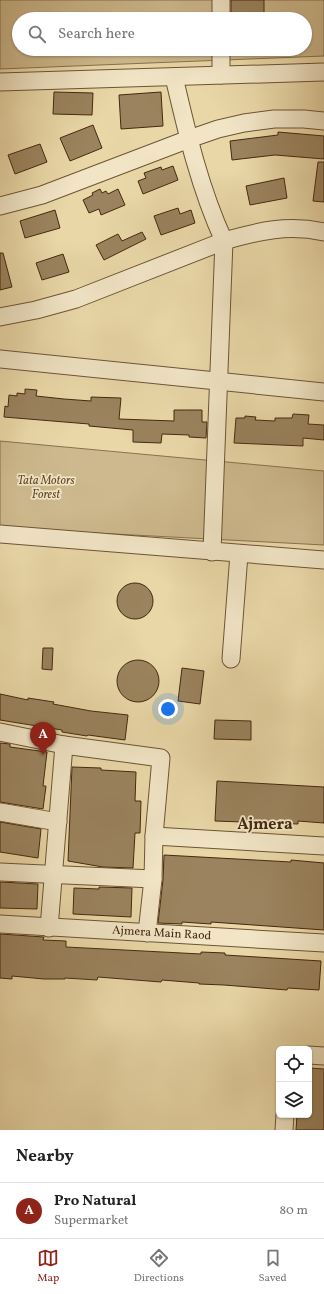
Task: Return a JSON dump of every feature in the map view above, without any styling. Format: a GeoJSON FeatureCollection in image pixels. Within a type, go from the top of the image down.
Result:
{"type":"FeatureCollection","features":[{"type":"Feature","properties":{"kind":"street"},"geometry":{"type":"LineString","coordinates":[[221,12],[222,0]]}},
{"type":"Feature","properties":{"kind":"street"},"geometry":{"type":"LineString","coordinates":[[221,56],[221,75]]}},
{"type":"Feature","properties":{"kind":"street"},"geometry":{"type":"LineString","coordinates":[[0,82],[324,72]]}},
{"type":"Feature","properties":{"kind":"street"},"geometry":{"type":"LineString","coordinates":[[174,77],[189,139],[209,206],[224,241],[212,552]]}},
{"type":"Feature","properties":{"kind":"street"},"geometry":{"type":"LineString","coordinates":[[0,206],[42,195],[189,139],[237,124],[274,119],[324,121]]}},
{"type":"Feature","properties":{"kind":"street"},"geometry":{"type":"LineString","coordinates":[[0,317],[36,310],[76,299],[224,241],[264,230],[297,228],[324,232]]}},
{"type":"Feature","properties":{"kind":"street"},"geometry":{"type":"LineString","coordinates":[[0,359],[324,392]]}},
{"type":"Feature","properties":{"kind":"street"},"geometry":{"type":"LineString","coordinates":[[0,534],[324,560]]}},
{"type":"Feature","properties":{"kind":"street"},"geometry":{"type":"LineString","coordinates":[[231,659],[239,554]]}},
{"type":"Feature","properties":{"kind":"street"},"geometry":{"type":"LineString","coordinates":[[0,732],[64,745],[161,758],[154,836],[153,879],[147,933]]}},
{"type":"Feature","properties":{"kind":"street"},"geometry":{"type":"LineString","coordinates":[[49,928],[64,745]]}},
{"type":"Feature","properties":{"kind":"street"},"geometry":{"type":"LineString","coordinates":[[0,812],[58,822]]}},
{"type":"Feature","properties":{"kind":"street"},"geometry":{"type":"LineString","coordinates":[[154,836],[324,846]]}},
{"type":"Feature","properties":{"kind":"street"},"geometry":{"type":"LineString","coordinates":[[0,872],[153,879]]}},
{"type":"Feature","properties":{"kind":"street","name":"Ajmera Main Raod"},"geometry":{"type":"LineString","coordinates":[[0,924],[324,943]]}},
{"type":"Feature","properties":{"kind":"street"},"geometry":{"type":"LineString","coordinates":[[312,1055],[324,1056]]}},
{"type":"Feature","properties":{"kind":"street"},"geometry":{"type":"LineString","coordinates":[[284,1118],[284,1130]]}},
{"type":"Feature","properties":{"kind":"green space"},"geometry":{"type":"Polygon","coordinates":[[[0,0],[324,0],[324,56],[0,69],[0,0]]]}},
{"type":"Feature","properties":{"kind":"green space","name":"Tata Motors Forest"},"geometry":{"type":"Polygon","coordinates":[[[0,441],[324,471],[324,545],[0,528],[0,441]]]}},
{"type":"Feature","properties":{"kind":"building"},"geometry":{"type":"Polygon","coordinates":[[[231,0],[264,0],[264,12],[231,12],[231,0]]]}},
{"type":"Feature","properties":{"kind":"building"},"geometry":{"type":"Polygon","coordinates":[[[54,92],[93,93],[92,115],[53,114],[54,92]]]}},
{"type":"Feature","properties":{"kind":"building"},"geometry":{"type":"Polygon","coordinates":[[[161,92],[163,126],[121,129],[119,95],[161,92]]]}},
{"type":"Feature","properties":{"kind":"building"},"geometry":{"type":"Polygon","coordinates":[[[93,125],[102,148],[70,161],[60,138],[93,125]]]}},
{"type":"Feature","properties":{"kind":"building"},"geometry":{"type":"Polygon","coordinates":[[[278,132],[324,136],[324,159],[275,155],[232,160],[230,141],[278,135],[278,132]]]}},
{"type":"Feature","properties":{"kind":"building"},"geometry":{"type":"Polygon","coordinates":[[[40,144],[47,162],[15,174],[8,155],[40,144]]]}},
{"type":"Feature","properties":{"kind":"building"},"geometry":{"type":"Polygon","coordinates":[[[318,162],[324,162],[324,202],[313,201],[318,162]]]}},
{"type":"Feature","properties":{"kind":"building"},"geometry":{"type":"Polygon","coordinates":[[[173,166],[178,180],[143,194],[138,181],[146,178],[144,173],[161,167],[162,170],[173,166]]]}},
{"type":"Feature","properties":{"kind":"building"},"geometry":{"type":"Polygon","coordinates":[[[284,178],[287,198],[250,205],[246,186],[284,178]]]}},
{"type":"Feature","properties":{"kind":"building"},"geometry":{"type":"Polygon","coordinates":[[[100,189],[102,193],[106,191],[108,194],[118,189],[125,205],[101,215],[99,209],[89,213],[83,200],[93,195],[92,193],[100,189]]]}},
{"type":"Feature","properties":{"kind":"building"},"geometry":{"type":"Polygon","coordinates":[[[178,208],[180,214],[191,210],[195,223],[161,235],[154,216],[178,208]]]}},
{"type":"Feature","properties":{"kind":"building"},"geometry":{"type":"Polygon","coordinates":[[[55,210],[60,228],[25,238],[20,221],[55,210]]]}},
{"type":"Feature","properties":{"kind":"building"},"geometry":{"type":"Polygon","coordinates":[[[142,232],[146,239],[104,260],[96,245],[118,234],[122,241],[142,232]]]}},
{"type":"Feature","properties":{"kind":"building"},"geometry":{"type":"Polygon","coordinates":[[[0,253],[3,253],[12,287],[0,290],[0,253]]]}},
{"type":"Feature","properties":{"kind":"building"},"geometry":{"type":"Polygon","coordinates":[[[63,254],[69,272],[42,280],[36,263],[63,254]]]}},
{"type":"Feature","properties":{"kind":"building"},"geometry":{"type":"Polygon","coordinates":[[[25,389],[37,390],[36,396],[64,399],[91,401],[91,397],[121,398],[119,419],[174,421],[174,410],[202,410],[202,422],[207,422],[206,438],[189,437],[189,435],[162,434],[161,443],[133,442],[133,430],[89,426],[89,424],[4,417],[5,406],[8,407],[9,395],[17,396],[17,393],[25,394],[25,389]]]}},
{"type":"Feature","properties":{"kind":"building"},"geometry":{"type":"Polygon","coordinates":[[[293,414],[309,415],[308,424],[324,425],[324,440],[303,438],[303,446],[234,443],[236,418],[245,418],[245,416],[256,417],[255,420],[275,421],[275,418],[292,418],[293,414]]]}},
{"type":"Feature","properties":{"kind":"building"},"geometry":{"type":"Polygon","coordinates":[[[138,583],[148,588],[152,594],[152,608],[148,614],[142,618],[132,619],[122,614],[118,608],[117,598],[122,588],[128,584],[138,583]]]}},
{"type":"Feature","properties":{"kind":"building"},"geometry":{"type":"Polygon","coordinates":[[[43,648],[53,648],[52,670],[42,669],[43,648]]]}},
{"type":"Feature","properties":{"kind":"building"},"geometry":{"type":"Polygon","coordinates":[[[138,660],[153,666],[159,681],[153,696],[138,702],[123,696],[117,681],[123,666],[138,660]]]}},
{"type":"Feature","properties":{"kind":"building"},"geometry":{"type":"Polygon","coordinates":[[[182,668],[204,671],[200,704],[178,701],[182,668]]]}},
{"type":"Feature","properties":{"kind":"building"},"geometry":{"type":"Polygon","coordinates":[[[0,694],[28,700],[28,698],[54,702],[53,704],[91,711],[128,715],[125,740],[62,732],[62,730],[0,720],[0,694]]]}},
{"type":"Feature","properties":{"kind":"building"},"geometry":{"type":"Polygon","coordinates":[[[215,720],[251,721],[251,740],[214,739],[215,720]]]}},
{"type":"Feature","properties":{"kind":"building"},"geometry":{"type":"Polygon","coordinates":[[[0,743],[10,744],[10,747],[47,752],[43,786],[46,786],[43,809],[0,802],[0,743]]]}},
{"type":"Feature","properties":{"kind":"building"},"geometry":{"type":"Polygon","coordinates":[[[72,767],[101,768],[101,770],[136,772],[135,801],[141,801],[140,833],[135,833],[133,868],[103,867],[68,861],[72,767]]]}},
{"type":"Feature","properties":{"kind":"building"},"geometry":{"type":"Polygon","coordinates":[[[217,781],[324,787],[324,823],[298,821],[298,824],[215,821],[217,781]]]}},
{"type":"Feature","properties":{"kind":"building"},"geometry":{"type":"Polygon","coordinates":[[[0,822],[41,829],[38,858],[0,852],[0,822]]]}},
{"type":"Feature","properties":{"kind":"building"},"geometry":{"type":"Polygon","coordinates":[[[164,855],[291,862],[291,860],[324,863],[324,930],[211,922],[211,924],[182,922],[182,924],[158,923],[163,880],[164,855]]]}},
{"type":"Feature","properties":{"kind":"building"},"geometry":{"type":"Polygon","coordinates":[[[0,882],[38,884],[37,909],[0,908],[0,882]]]}},
{"type":"Feature","properties":{"kind":"building"},"geometry":{"type":"Polygon","coordinates":[[[99,887],[132,888],[131,917],[73,914],[74,888],[99,889],[99,887]]]}},
{"type":"Feature","properties":{"kind":"building"},"geometry":{"type":"Polygon","coordinates":[[[0,934],[44,937],[43,940],[66,941],[66,947],[201,954],[201,952],[225,953],[225,955],[321,961],[319,990],[288,988],[287,990],[162,980],[161,982],[98,977],[97,980],[65,978],[44,979],[12,976],[12,979],[0,978],[0,934]]]}},
{"type":"Feature","properties":{"kind":"building"},"geometry":{"type":"Polygon","coordinates":[[[312,1068],[324,1069],[324,1130],[296,1130],[297,1118],[312,1118],[312,1068]]]}},
{"type":"Feature","properties":{"kind":"place","name":"Pro Natural"},"geometry":{"type":"Point","coordinates":[43,755]}},
{"type":"Feature","properties":{"kind":"district","name":"Ajmera"},"geometry":{"type":"Point","coordinates":[265,825]}}]}
